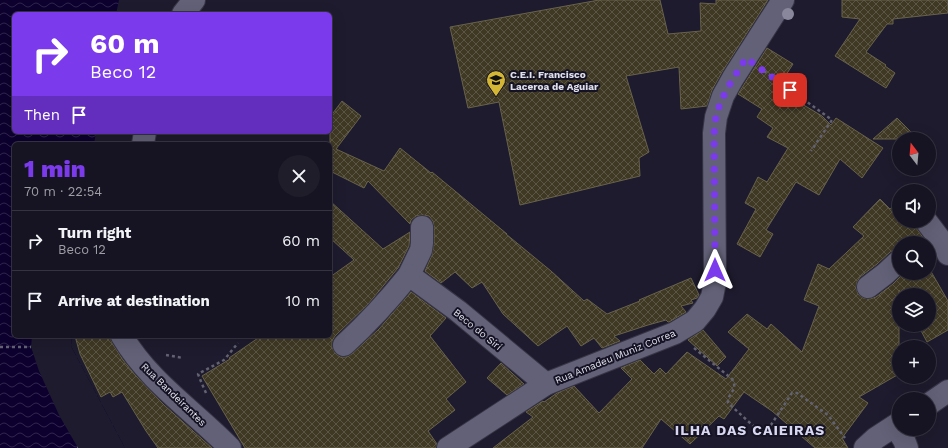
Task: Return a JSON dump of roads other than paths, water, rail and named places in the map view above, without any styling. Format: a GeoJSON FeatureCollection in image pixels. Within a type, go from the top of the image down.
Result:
{"type":"FeatureCollection","features":[{"type":"Feature","properties":{"kind":"street"},"geometry":{"type":"LineString","coordinates":[[185,12],[194,0]]}},
{"type":"Feature","properties":{"kind":"street","name":"Rua Amadeu Muniz Correa"},"geometry":{"type":"LineString","coordinates":[[448,448],[546,384],[675,333],[695,321],[705,310],[712,297],[716,282],[714,133],[716,117],[723,96],[733,78],[783,0]]}},
{"type":"Feature","properties":{"kind":"street"},"geometry":{"type":"LineString","coordinates":[[344,344],[362,329],[381,309],[409,275],[421,250],[422,227]]}},
{"type":"Feature","properties":{"kind":"street"},"geometry":{"type":"LineString","coordinates":[[929,233],[944,246],[948,254]]}},
{"type":"Feature","properties":{"kind":"street"},"geometry":{"type":"LineString","coordinates":[[868,287],[892,268]]}},
{"type":"Feature","properties":{"kind":"street","name":"Beco do Sirí"},"geometry":{"type":"LineString","coordinates":[[409,275],[458,311],[546,384]]}},
{"type":"Feature","properties":{"kind":"street","name":"Rua Bandeirantes"},"geometry":{"type":"LineString","coordinates":[[123,338],[147,370],[230,448]]}},
{"type":"Feature","properties":{"kind":"street"},"geometry":{"type":"LineString","coordinates":[[936,399],[948,391]]}},
{"type":"Feature","properties":{"kind":"street"},"geometry":{"type":"LineString","coordinates":[[856,444],[876,438],[892,428]]}},
{"type":"Feature","properties":{"kind":"street"},"geometry":{"type":"LineString","coordinates":[[902,436],[907,448]]}},
{"type":"Feature","properties":{"kind":"water"},"geometry":{"type":"Polygon","coordinates":[[[0,0],[119,0],[116,12],[12,12],[12,134],[96,134],[94,142],[12,142],[12,338],[72,338],[71,346],[125,448],[0,448],[0,0]]]}},
{"type":"Feature","properties":{"kind":"place","name":"C.E.I. Francisco Laceroa de Aguiar"},"geometry":{"type":"Point","coordinates":[496,97]}},
{"type":"Feature","properties":{"kind":"district","name":"ILHA DAS CAIEIRAS"},"geometry":{"type":"Point","coordinates":[750,430]}}]}
